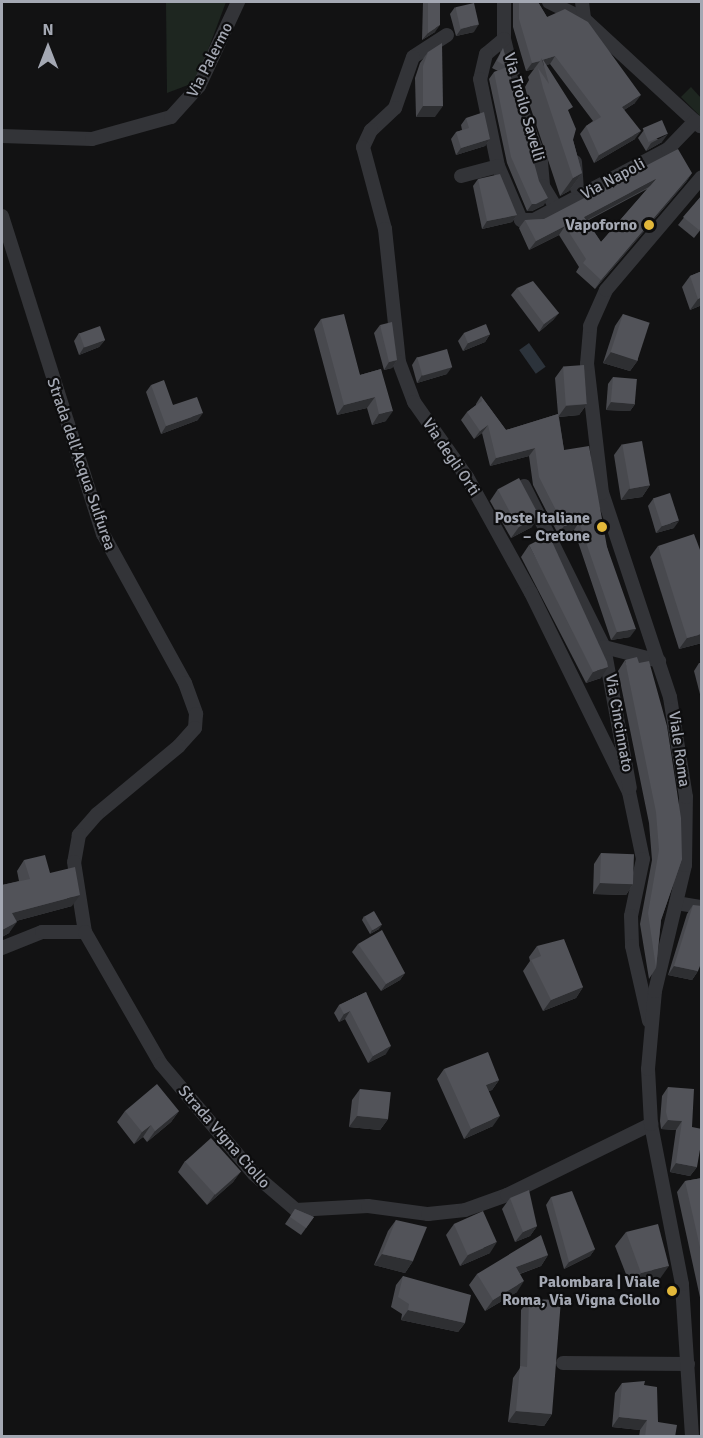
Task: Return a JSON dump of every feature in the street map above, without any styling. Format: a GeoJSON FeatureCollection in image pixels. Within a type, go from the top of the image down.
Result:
{"type":"FeatureCollection","features":[{"type":"Feature","properties":{"kind":"street","name":"Via Palermo"},"geometry":{"type":"LineString","coordinates":[[2,136],[86,140],[171,117],[199,86],[238,2]]}},
{"type":"Feature","properties":{"kind":"street","name":"Via Troilo Savelli"},"geometry":{"type":"LineString","coordinates":[[504,2],[504,39],[523,116],[542,162],[542,183],[557,209]]}},
{"type":"Feature","properties":{"kind":"street"},"geometry":{"type":"LineString","coordinates":[[549,2],[585,19],[698,124]]}},
{"type":"Feature","properties":{"kind":"street"},"geometry":{"type":"LineString","coordinates":[[582,2],[585,19]]}},
{"type":"Feature","properties":{"kind":"street","name":"Via degli Orti"},"geometry":{"type":"LineString","coordinates":[[447,35],[410,61],[395,108],[370,130],[363,147],[385,229],[399,362],[414,402],[467,477],[531,593],[631,799],[643,859],[631,916],[632,946],[651,1027]]}},
{"type":"Feature","properties":{"kind":"street"},"geometry":{"type":"LineString","coordinates":[[461,176],[498,166],[480,69],[486,54],[504,39]]}},
{"type":"Feature","properties":{"kind":"street","name":"Via Napoli"},"geometry":{"type":"LineString","coordinates":[[498,166],[521,220],[530,221],[557,209],[678,143],[698,124]]}},
{"type":"Feature","properties":{"kind":"street"},"geometry":{"type":"LineString","coordinates":[[570,147],[577,188]]}},
{"type":"Feature","properties":{"kind":"street","name":"Viale Roma"},"geometry":{"type":"LineString","coordinates":[[692,1437],[676,1235],[651,1124],[651,1027],[685,865],[688,817],[678,729],[660,661],[605,508],[589,400],[588,343],[606,290],[702,177]]}},
{"type":"Feature","properties":{"kind":"street","name":"Strada dell'Acqua Sulfurea"},"geometry":{"type":"LineString","coordinates":[[2,216],[103,534],[196,709],[195,728],[184,742],[97,814],[77,841],[74,862],[85,932]]}},
{"type":"Feature","properties":{"kind":"street","name":"Via Cincinnato"},"geometry":{"type":"LineString","coordinates":[[524,486],[604,647],[631,799]]}},
{"type":"Feature","properties":{"kind":"street","name":"Via Cincinnato"},"geometry":{"type":"LineString","coordinates":[[604,647],[660,661]]}},
{"type":"Feature","properties":{"kind":"street"},"geometry":{"type":"LineString","coordinates":[[676,903],[702,907]]}},
{"type":"Feature","properties":{"kind":"street"},"geometry":{"type":"LineString","coordinates":[[2,948],[42,932],[85,932]]}},
{"type":"Feature","properties":{"kind":"street","name":"Strada Vigna Ciollo"},"geometry":{"type":"LineString","coordinates":[[85,932],[161,1064],[254,1174],[296,1210],[368,1206],[428,1214],[465,1210],[507,1195],[651,1124]]}},
{"type":"Feature","properties":{"kind":"street"},"geometry":{"type":"LineString","coordinates":[[563,1363],[688,1364]]}},
{"type":"Feature","properties":{"kind":"shaded area"},"geometry":{"type":"Polygon","coordinates":[[[166,2],[226,2],[196,82],[167,93],[166,2]]]}},
{"type":"Feature","properties":{"kind":"shaded area"},"geometry":{"type":"Polygon","coordinates":[[[691,87],[701,98],[701,117],[681,97],[691,87]]]}},
{"type":"Feature","properties":{"kind":"shaded area"},"geometry":{"type":"Polygon","coordinates":[[[529,343],[546,367],[536,374],[519,350],[529,343]]]}},
{"type":"Feature","properties":{"kind":"building"},"geometry":{"type":"Polygon","coordinates":[[[428,2],[440,2],[440,25],[428,33],[428,2]]]}},
{"type":"Feature","properties":{"kind":"building"},"geometry":{"type":"Polygon","coordinates":[[[519,2],[538,2],[547,17],[565,9],[588,22],[641,95],[622,107],[641,131],[599,155],[586,126],[601,117],[555,56],[542,60],[542,58],[532,63],[519,19],[519,2]]]}},
{"type":"Feature","properties":{"kind":"building"},"geometry":{"type":"Polygon","coordinates":[[[474,3],[479,24],[460,29],[455,7],[474,3]]]}},
{"type":"Feature","properties":{"kind":"building"},"geometry":{"type":"Polygon","coordinates":[[[442,43],[443,106],[423,106],[423,66],[428,52],[442,43]]]}},
{"type":"Feature","properties":{"kind":"building"},"geometry":{"type":"Polygon","coordinates":[[[503,48],[539,181],[548,198],[536,204],[532,204],[511,157],[494,72],[507,67],[497,61],[503,48]]]}},
{"type":"Feature","properties":{"kind":"building"},"geometry":{"type":"Polygon","coordinates":[[[542,58],[573,107],[568,110],[576,129],[573,140],[582,173],[573,178],[543,88],[538,68],[549,84],[542,58]]]}},
{"type":"Feature","properties":{"kind":"building"},"geometry":{"type":"Polygon","coordinates":[[[484,112],[490,139],[461,148],[456,132],[469,128],[466,118],[484,112]]]}},
{"type":"Feature","properties":{"kind":"building"},"geometry":{"type":"Polygon","coordinates":[[[662,120],[668,134],[649,142],[643,128],[662,120]]]}},
{"type":"Feature","properties":{"kind":"building"},"geometry":{"type":"Polygon","coordinates":[[[678,149],[692,173],[601,280],[583,263],[586,259],[565,226],[536,241],[525,220],[544,219],[678,149]],[[656,179],[584,217],[601,242],[656,179]]]}},
{"type":"Feature","properties":{"kind":"building"},"geometry":{"type":"Polygon","coordinates":[[[500,174],[517,215],[487,221],[478,179],[500,174]]]}},
{"type":"Feature","properties":{"kind":"building"},"geometry":{"type":"Polygon","coordinates":[[[702,195],[702,227],[699,230],[683,217],[702,195]]]}},
{"type":"Feature","properties":{"kind":"building"},"geometry":{"type":"Polygon","coordinates":[[[702,271],[702,297],[698,299],[690,276],[702,271]]]}},
{"type":"Feature","properties":{"kind":"building"},"geometry":{"type":"Polygon","coordinates":[[[533,281],[559,313],[544,324],[517,288],[533,281]]]}},
{"type":"Feature","properties":{"kind":"building"},"geometry":{"type":"Polygon","coordinates":[[[344,314],[360,375],[381,369],[393,411],[379,414],[375,397],[344,405],[321,319],[344,314]]]}},
{"type":"Feature","properties":{"kind":"building"},"geometry":{"type":"Polygon","coordinates":[[[623,314],[650,323],[637,361],[611,352],[623,314]]]}},
{"type":"Feature","properties":{"kind":"building"},"geometry":{"type":"Polygon","coordinates":[[[392,322],[397,360],[389,362],[380,325],[392,322]]]}},
{"type":"Feature","properties":{"kind":"building"},"geometry":{"type":"Polygon","coordinates":[[[486,324],[490,334],[468,343],[464,333],[486,324]]]}},
{"type":"Feature","properties":{"kind":"building"},"geometry":{"type":"Polygon","coordinates":[[[100,326],[105,340],[84,348],[79,334],[100,326]]]}},
{"type":"Feature","properties":{"kind":"building"},"geometry":{"type":"Polygon","coordinates":[[[447,349],[452,367],[422,376],[417,358],[447,349]]]}},
{"type":"Feature","properties":{"kind":"building"},"geometry":{"type":"Polygon","coordinates":[[[584,365],[587,404],[566,405],[563,366],[584,365]]]}},
{"type":"Feature","properties":{"kind":"building"},"geometry":{"type":"Polygon","coordinates":[[[613,377],[637,379],[635,404],[611,402],[613,377]]]}},
{"type":"Feature","properties":{"kind":"building"},"geometry":{"type":"Polygon","coordinates":[[[164,380],[173,405],[197,397],[203,413],[166,426],[151,385],[164,380]]]}},
{"type":"Feature","properties":{"kind":"building"},"geometry":{"type":"Polygon","coordinates":[[[481,396],[506,430],[558,414],[564,450],[589,446],[607,547],[636,629],[617,632],[579,522],[564,526],[539,477],[535,448],[496,458],[488,425],[480,431],[467,412],[482,401],[481,396]]]}},
{"type":"Feature","properties":{"kind":"building"},"geometry":{"type":"Polygon","coordinates":[[[642,441],[650,485],[630,489],[622,444],[642,441]]]}},
{"type":"Feature","properties":{"kind":"building"},"geometry":{"type":"Polygon","coordinates":[[[519,478],[539,516],[518,527],[498,489],[519,478]]]}},
{"type":"Feature","properties":{"kind":"building"},"geometry":{"type":"Polygon","coordinates":[[[670,493],[679,521],[662,526],[653,499],[670,493]]]}},
{"type":"Feature","properties":{"kind":"building"},"geometry":{"type":"Polygon","coordinates":[[[694,534],[702,555],[702,634],[687,638],[658,546],[694,534]]]}},
{"type":"Feature","properties":{"kind":"building"},"geometry":{"type":"Polygon","coordinates":[[[549,535],[608,667],[593,672],[529,545],[549,535]]]}},
{"type":"Feature","properties":{"kind":"building"},"geometry":{"type":"Polygon","coordinates":[[[637,657],[639,663],[649,661],[667,726],[681,818],[682,859],[661,920],[656,968],[648,913],[659,850],[656,812],[625,660],[637,657]]]}},
{"type":"Feature","properties":{"kind":"building"},"geometry":{"type":"Polygon","coordinates":[[[601,853],[634,854],[633,884],[600,883],[601,853]]]}},
{"type":"Feature","properties":{"kind":"building"},"geometry":{"type":"Polygon","coordinates":[[[45,855],[50,873],[75,867],[80,895],[12,913],[17,922],[2,930],[2,885],[30,879],[24,860],[45,855]]]}},
{"type":"Feature","properties":{"kind":"building"},"geometry":{"type":"Polygon","coordinates":[[[693,905],[702,906],[702,961],[698,971],[674,966],[693,905]]]}},
{"type":"Feature","properties":{"kind":"building"},"geometry":{"type":"Polygon","coordinates":[[[374,911],[382,925],[372,930],[364,916],[374,911]]]}},
{"type":"Feature","properties":{"kind":"building"},"geometry":{"type":"Polygon","coordinates":[[[382,930],[405,973],[386,984],[358,944],[382,930]]]}},
{"type":"Feature","properties":{"kind":"building"},"geometry":{"type":"Polygon","coordinates":[[[564,939],[583,987],[551,1000],[531,960],[541,956],[537,946],[564,939]]]}},
{"type":"Feature","properties":{"kind":"building"},"geometry":{"type":"Polygon","coordinates":[[[366,992],[391,1046],[373,1056],[350,1011],[344,1014],[339,1005],[366,992]]]}},
{"type":"Feature","properties":{"kind":"building"},"geometry":{"type":"Polygon","coordinates":[[[488,1052],[499,1080],[486,1085],[500,1116],[471,1129],[444,1069],[488,1052]]]}},
{"type":"Feature","properties":{"kind":"building"},"geometry":{"type":"Polygon","coordinates":[[[157,1084],[179,1111],[155,1131],[151,1125],[142,1132],[125,1111],[157,1084]]]}},
{"type":"Feature","properties":{"kind":"building"},"geometry":{"type":"Polygon","coordinates":[[[668,1087],[694,1089],[692,1127],[702,1129],[697,1167],[676,1163],[682,1121],[668,1120],[666,1112],[668,1087]]]}},
{"type":"Feature","properties":{"kind":"building"},"geometry":{"type":"Polygon","coordinates":[[[360,1089],[391,1092],[388,1119],[357,1116],[360,1089]]]}},
{"type":"Feature","properties":{"kind":"building"},"geometry":{"type":"Polygon","coordinates":[[[211,1138],[241,1171],[215,1195],[185,1161],[211,1138]]]}},
{"type":"Feature","properties":{"kind":"building"},"geometry":{"type":"Polygon","coordinates":[[[702,1178],[702,1256],[685,1181],[702,1178]]]}},
{"type":"Feature","properties":{"kind":"building"},"geometry":{"type":"Polygon","coordinates":[[[529,1190],[537,1226],[523,1232],[510,1198],[529,1190]]]}},
{"type":"Feature","properties":{"kind":"building"},"geometry":{"type":"Polygon","coordinates":[[[572,1191],[595,1249],[569,1262],[551,1197],[572,1191]]]}},
{"type":"Feature","properties":{"kind":"building"},"geometry":{"type":"Polygon","coordinates":[[[295,1209],[314,1217],[306,1228],[290,1217],[295,1209]]]}},
{"type":"Feature","properties":{"kind":"building"},"geometry":{"type":"Polygon","coordinates":[[[483,1211],[497,1242],[468,1255],[454,1224],[483,1211]]]}},
{"type":"Feature","properties":{"kind":"building"},"geometry":{"type":"Polygon","coordinates":[[[396,1220],[427,1227],[413,1261],[382,1254],[396,1220]]]}},
{"type":"Feature","properties":{"kind":"building"},"geometry":{"type":"Polygon","coordinates":[[[658,1224],[669,1266],[641,1273],[626,1232],[658,1224]]]}},
{"type":"Feature","properties":{"kind":"building"},"geometry":{"type":"Polygon","coordinates":[[[541,1235],[548,1255],[516,1267],[524,1281],[493,1300],[477,1274],[541,1235]]]}},
{"type":"Feature","properties":{"kind":"building"},"geometry":{"type":"Polygon","coordinates":[[[403,1276],[471,1295],[465,1323],[408,1310],[409,1304],[398,1297],[403,1276]]]}},
{"type":"Feature","properties":{"kind":"building"},"geometry":{"type":"Polygon","coordinates":[[[529,1299],[561,1300],[552,1414],[516,1411],[520,1366],[527,1367],[529,1299]]]}},
{"type":"Feature","properties":{"kind":"building"},"geometry":{"type":"Polygon","coordinates":[[[645,1381],[644,1385],[657,1387],[658,1422],[677,1425],[675,1437],[645,1437],[647,1420],[619,1417],[622,1383],[645,1381]]]}},
{"type":"Feature","properties":{"kind":"place","name":"Vapoforno"},"geometry":{"type":"Point","coordinates":[649,225]}},
{"type":"Feature","properties":{"kind":"place","name":"Poste Italiane – Cretone"},"geometry":{"type":"Point","coordinates":[602,527]}},
{"type":"Feature","properties":{"kind":"place","name":"Palombara | Viale Roma, Via Vigna Ciollo"},"geometry":{"type":"Point","coordinates":[672,1291]}}]}
